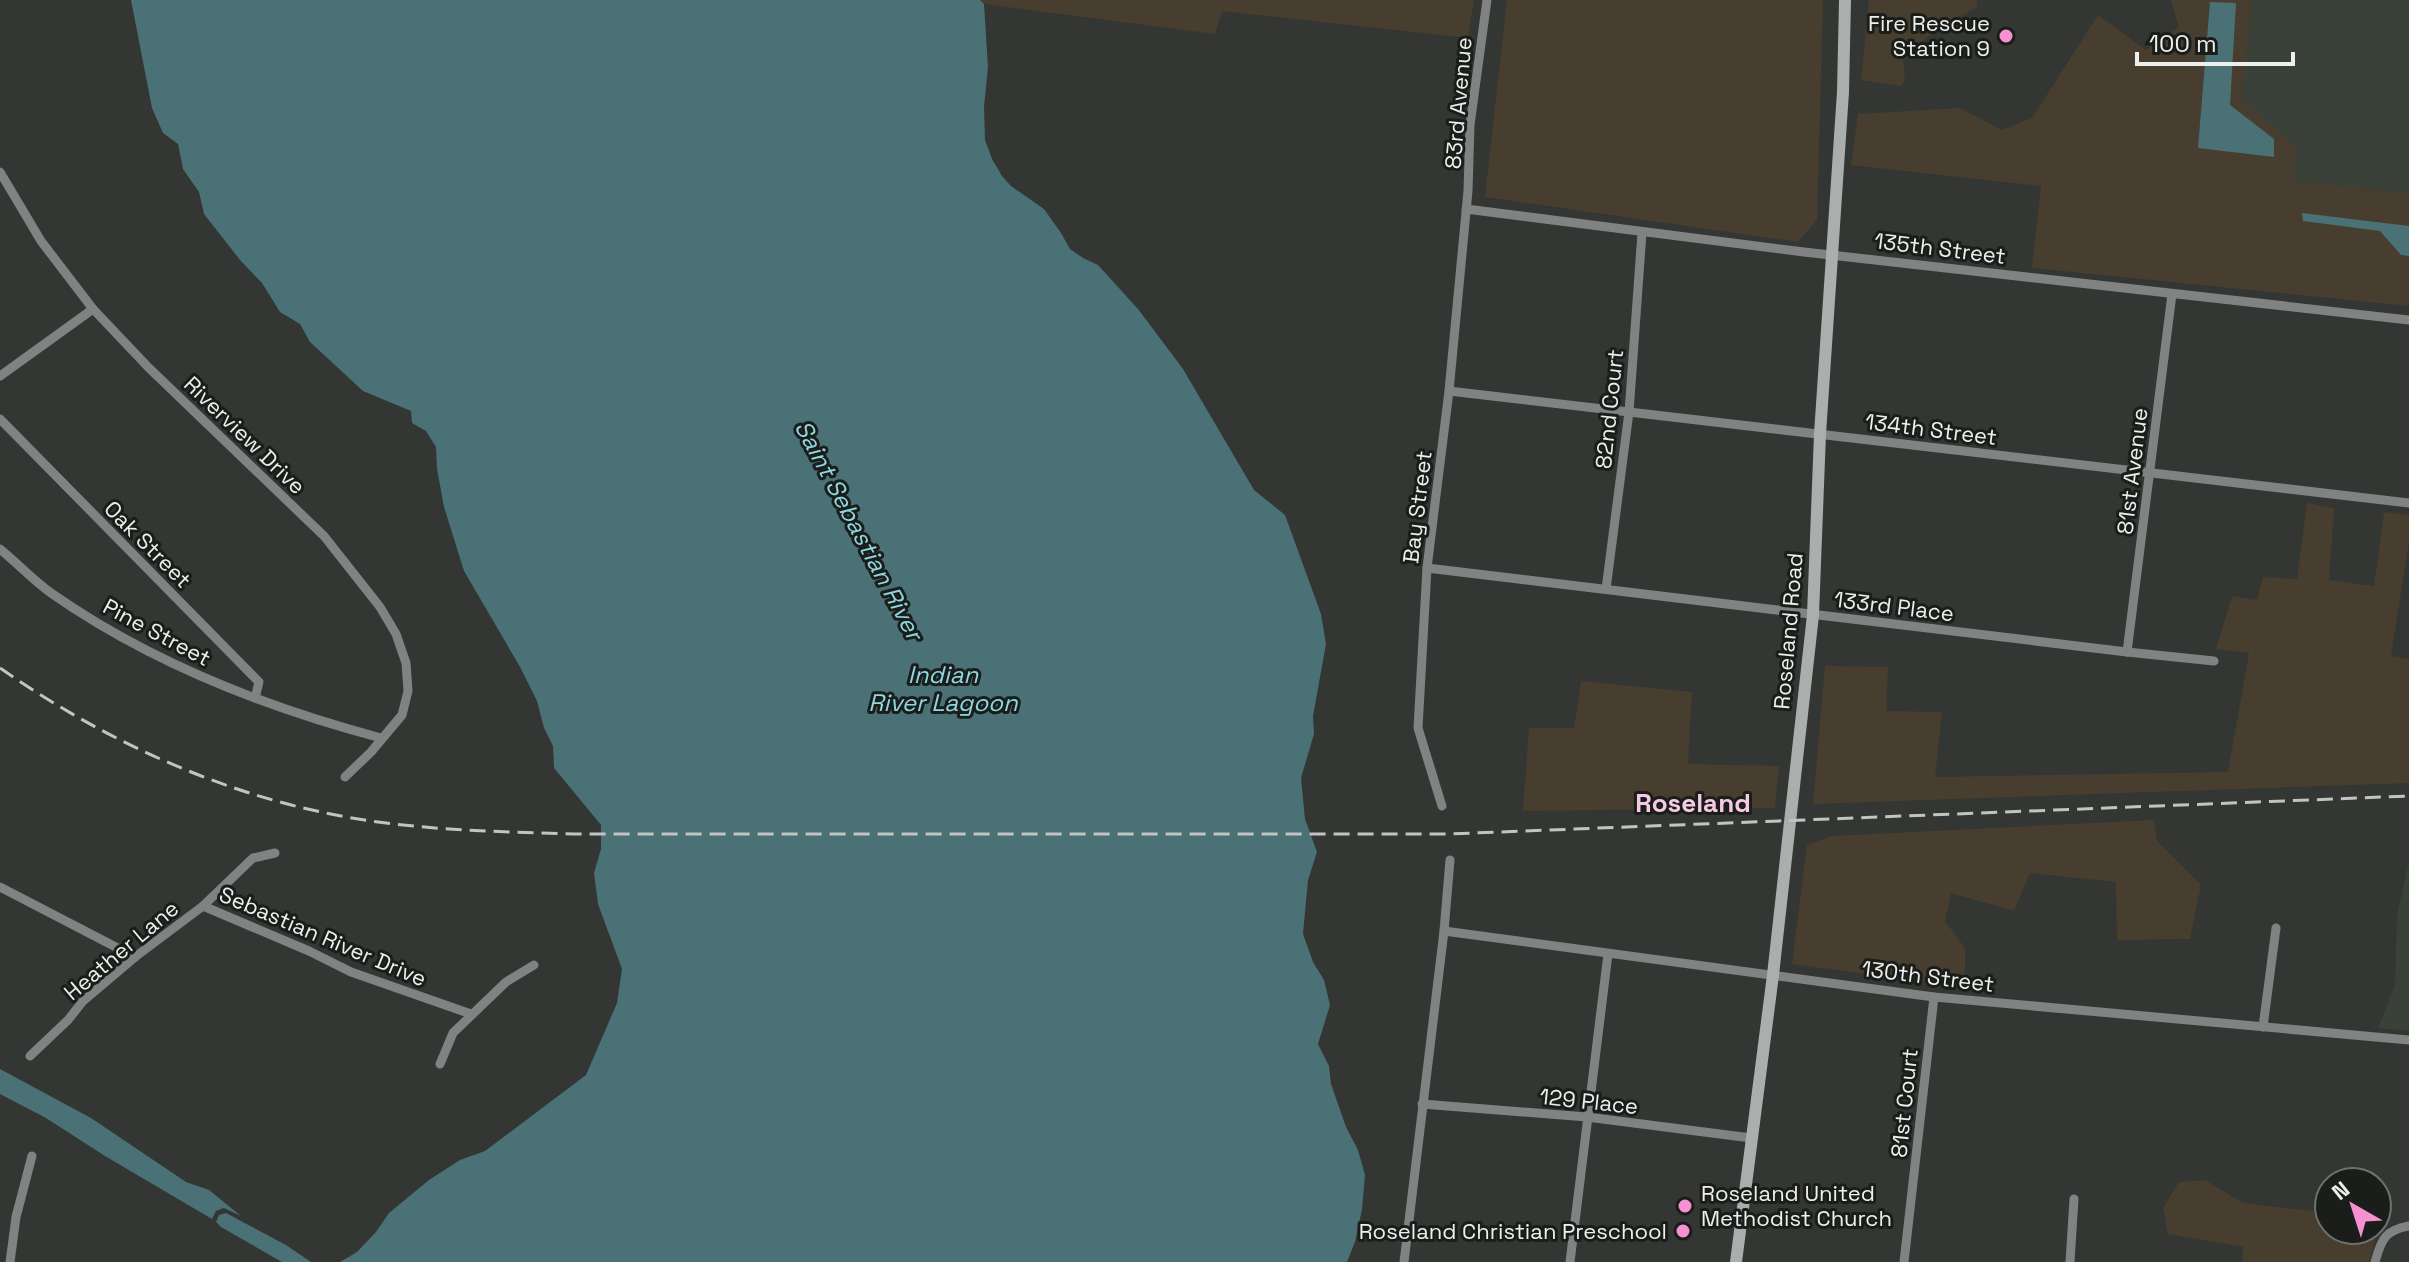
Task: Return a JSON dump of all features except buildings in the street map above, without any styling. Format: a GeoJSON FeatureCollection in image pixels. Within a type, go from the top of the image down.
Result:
{"type":"FeatureCollection","features":[{"type":"Feature","properties":{"kind":"main road","name":"Roseland Road"},"geometry":{"type":"LineString","coordinates":[[1736,1262],[1773,975],[1813,615],[1820,434],[1843,92],[1845,0]]}},
{"type":"Feature","properties":{"kind":"street","name":"83rd Avenue"},"geometry":{"type":"LineString","coordinates":[[1466,209],[1470,125],[1487,0]]}},
{"type":"Feature","properties":{"kind":"street","name":"Riverview Drive"},"geometry":{"type":"LineString","coordinates":[[0,172],[41,241],[93,309],[149,368],[324,536],[380,607],[396,634],[406,663],[408,691],[402,715],[381,738]]}},
{"type":"Feature","properties":{"kind":"street","name":"135th Street"},"geometry":{"type":"LineString","coordinates":[[1466,209],[1642,233],[2409,320]]}},
{"type":"Feature","properties":{"kind":"street","name":"Bay Street"},"geometry":{"type":"LineString","coordinates":[[1442,806],[1418,728],[1427,568],[1449,391],[1466,209]]}},
{"type":"Feature","properties":{"kind":"street","name":"82nd Court"},"geometry":{"type":"LineString","coordinates":[[1606,589],[1629,412],[1642,233]]}},
{"type":"Feature","properties":{"kind":"street","name":"81st Avenue"},"geometry":{"type":"LineString","coordinates":[[2127,652],[2172,294]]}},
{"type":"Feature","properties":{"kind":"street"},"geometry":{"type":"LineString","coordinates":[[0,376],[93,309]]}},
{"type":"Feature","properties":{"kind":"street","name":"134th Street"},"geometry":{"type":"LineString","coordinates":[[1449,391],[2409,503]]}},
{"type":"Feature","properties":{"kind":"street","name":"Oak Street"},"geometry":{"type":"LineString","coordinates":[[0,419],[259,682],[255,698]]}},
{"type":"Feature","properties":{"kind":"street","name":"Pine Street"},"geometry":{"type":"LineString","coordinates":[[0,549],[49,592],[131,644],[203,678],[312,720],[381,738]]}},
{"type":"Feature","properties":{"kind":"street","name":"133rd Place"},"geometry":{"type":"LineString","coordinates":[[1427,568],[2214,661]]}},
{"type":"Feature","properties":{"kind":"street"},"geometry":{"type":"LineString","coordinates":[[345,777],[381,738]]}},
{"type":"Feature","properties":{"kind":"street","name":"Sebastian River Drive"},"geometry":{"type":"LineString","coordinates":[[275,853],[253,858],[203,906],[351,972],[471,1014]]}},
{"type":"Feature","properties":{"kind":"street"},"geometry":{"type":"LineString","coordinates":[[1404,1262],[1450,860]]}},
{"type":"Feature","properties":{"kind":"street"},"geometry":{"type":"LineString","coordinates":[[0,887],[135,957]]}},
{"type":"Feature","properties":{"kind":"street","name":"Heather Lane"},"geometry":{"type":"LineString","coordinates":[[30,1056],[83,1001],[203,906]]}},
{"type":"Feature","properties":{"kind":"street"},"geometry":{"type":"LineString","coordinates":[[2263,1027],[2276,928]]}},
{"type":"Feature","properties":{"kind":"street","name":"130th Street"},"geometry":{"type":"LineString","coordinates":[[1444,931],[1934,997],[2409,1040]]}},
{"type":"Feature","properties":{"kind":"street"},"geometry":{"type":"LineString","coordinates":[[1570,1262],[1608,954]]}},
{"type":"Feature","properties":{"kind":"street"},"geometry":{"type":"LineString","coordinates":[[440,1064],[453,1033],[471,1014],[506,982],[534,965]]}},
{"type":"Feature","properties":{"kind":"street","name":"81st Court"},"geometry":{"type":"LineString","coordinates":[[1904,1262],[1934,997]]}},
{"type":"Feature","properties":{"kind":"street","name":"129 Place"},"geometry":{"type":"LineString","coordinates":[[1422,1104],[1587,1117],[1751,1138]]}},
{"type":"Feature","properties":{"kind":"street"},"geometry":{"type":"LineString","coordinates":[[10,1262],[16,1217],[32,1156]]}},
{"type":"Feature","properties":{"kind":"street"},"geometry":{"type":"LineString","coordinates":[[2070,1262],[2074,1199]]}},
{"type":"Feature","properties":{"kind":"street"},"geometry":{"type":"LineString","coordinates":[[2375,1262],[2380,1245],[2390,1231],[2409,1226]]}},
{"type":"Feature","properties":{"kind":"shaded area"},"geometry":{"type":"Polygon","coordinates":[[[980,0],[1474,0],[1468,38],[1222,11],[1215,34],[984,4],[980,0]]]}},
{"type":"Feature","properties":{"kind":"shaded area"},"geometry":{"type":"Polygon","coordinates":[[[1507,0],[1823,0],[1817,220],[1798,242],[1485,197],[1507,0]]]}},
{"type":"Feature","properties":{"kind":"shaded area"},"geometry":{"type":"Polygon","coordinates":[[[1869,0],[1977,0],[1977,7],[1941,27],[1903,57],[1905,81],[1900,86],[1861,80],[1869,0]]]}},
{"type":"Feature","properties":{"kind":"shaded area"},"geometry":{"type":"Polygon","coordinates":[[[2171,0],[2252,0],[2242,100],[2297,147],[2293,181],[2409,193],[2409,306],[2032,268],[2041,186],[1851,165],[1858,114],[1960,108],[2002,130],[2032,118],[2098,15],[2146,50],[2179,27],[2171,0]]]}},
{"type":"Feature","properties":{"kind":"shaded area"},"geometry":{"type":"Polygon","coordinates":[[[2252,0],[2409,0],[2409,193],[2292,181],[2242,100],[2252,0]]]}},
{"type":"Feature","properties":{"kind":"shaded area"},"geometry":{"type":"Polygon","coordinates":[[[2307,503],[2334,508],[2329,580],[2374,586],[2384,512],[2409,515],[2409,542],[2391,656],[2409,659],[2409,783],[1813,804],[1825,666],[1888,667],[1886,711],[1942,712],[1935,777],[2228,772],[2249,653],[2216,649],[2232,596],[2257,600],[2263,577],[2297,579],[2307,503]]]}},
{"type":"Feature","properties":{"kind":"shaded area"},"geometry":{"type":"Polygon","coordinates":[[[1581,681],[1692,692],[1688,764],[1779,766],[1775,808],[1523,811],[1529,728],[1574,728],[1581,681]]]}},
{"type":"Feature","properties":{"kind":"shaded area"},"geometry":{"type":"Polygon","coordinates":[[[2154,820],[2157,841],[2201,885],[2190,939],[2117,940],[2116,882],[2030,873],[2014,911],[1951,893],[1945,921],[1965,948],[1965,987],[1792,964],[1807,845],[1832,836],[2154,820]]]}},
{"type":"Feature","properties":{"kind":"shaded area"},"geometry":{"type":"Polygon","coordinates":[[[2409,861],[2409,1031],[2378,1028],[2395,985],[2397,914],[2409,861]]]}},
{"type":"Feature","properties":{"kind":"shaded area"},"geometry":{"type":"Polygon","coordinates":[[[2205,1180],[2243,1203],[2313,1211],[2313,1246],[2373,1246],[2369,1262],[2242,1262],[2243,1247],[2168,1234],[2163,1208],[2179,1182],[2205,1180]]]}},
{"type":"Feature","properties":{"kind":"water","name":"Indian River Lagoon"},"geometry":{"type":"Polygon","coordinates":[[[131,0],[980,0],[984,4],[988,67],[985,140],[992,159],[1011,186],[1044,209],[1070,249],[1098,265],[1138,309],[1183,369],[1254,490],[1285,515],[1321,614],[1326,644],[1313,716],[1314,734],[1301,778],[1305,819],[1317,852],[1308,880],[1303,934],[1313,962],[1324,980],[1330,1005],[1318,1044],[1329,1066],[1331,1084],[1365,1175],[1362,1209],[1347,1262],[340,1262],[357,1252],[389,1213],[429,1180],[460,1160],[485,1151],[586,1075],[617,1003],[622,969],[598,904],[594,873],[601,849],[601,825],[554,768],[553,746],[544,728],[537,701],[464,571],[444,507],[436,447],[426,431],[412,423],[411,411],[363,391],[310,342],[300,324],[280,312],[262,283],[204,214],[199,192],[183,169],[178,144],[163,133],[152,108],[131,0]]]}},
{"type":"Feature","properties":{"kind":"water"},"geometry":{"type":"Polygon","coordinates":[[[2210,2],[2236,3],[2230,105],[2274,139],[2274,157],[2198,148],[2210,2]]]}},
{"type":"Feature","properties":{"kind":"water"},"geometry":{"type":"Polygon","coordinates":[[[2302,213],[2409,226],[2409,256],[2401,255],[2380,231],[2303,221],[2302,213]]]}},
{"type":"Feature","properties":{"kind":"water"},"geometry":{"type":"Polygon","coordinates":[[[0,1069],[91,1118],[186,1182],[209,1190],[241,1216],[224,1208],[216,1211],[212,1219],[46,1118],[0,1094],[0,1069]]]}},
{"type":"Feature","properties":{"kind":"water"},"geometry":{"type":"Polygon","coordinates":[[[226,1213],[311,1262],[282,1262],[221,1227],[216,1222],[219,1215],[226,1213]]]}},
{"type":"Feature","properties":{"kind":"railway"},"geometry":{"type":"LineString","coordinates":[[0,668],[89,724],[136,748],[233,788],[334,815],[410,826],[480,831],[574,834],[1449,834],[2409,796]]}},
{"type":"Feature","properties":{"kind":"place","name":"Fire Rescue Station 9"},"geometry":{"type":"Point","coordinates":[2006,36]}},
{"type":"Feature","properties":{"kind":"place","name":"Roseland United Methodist Church"},"geometry":{"type":"Point","coordinates":[1685,1206]}},
{"type":"Feature","properties":{"kind":"place","name":"Roseland Christian Preschool"},"geometry":{"type":"Point","coordinates":[1683,1231]}},
{"type":"Feature","properties":{"kind":"district","name":"Roseland"},"geometry":{"type":"Point","coordinates":[1693,803]}},
{"type":"Feature","properties":{"kind":"water label","name":"Saint Sebastian River"},"geometry":{"type":"Point","coordinates":[859,530]}}]}
